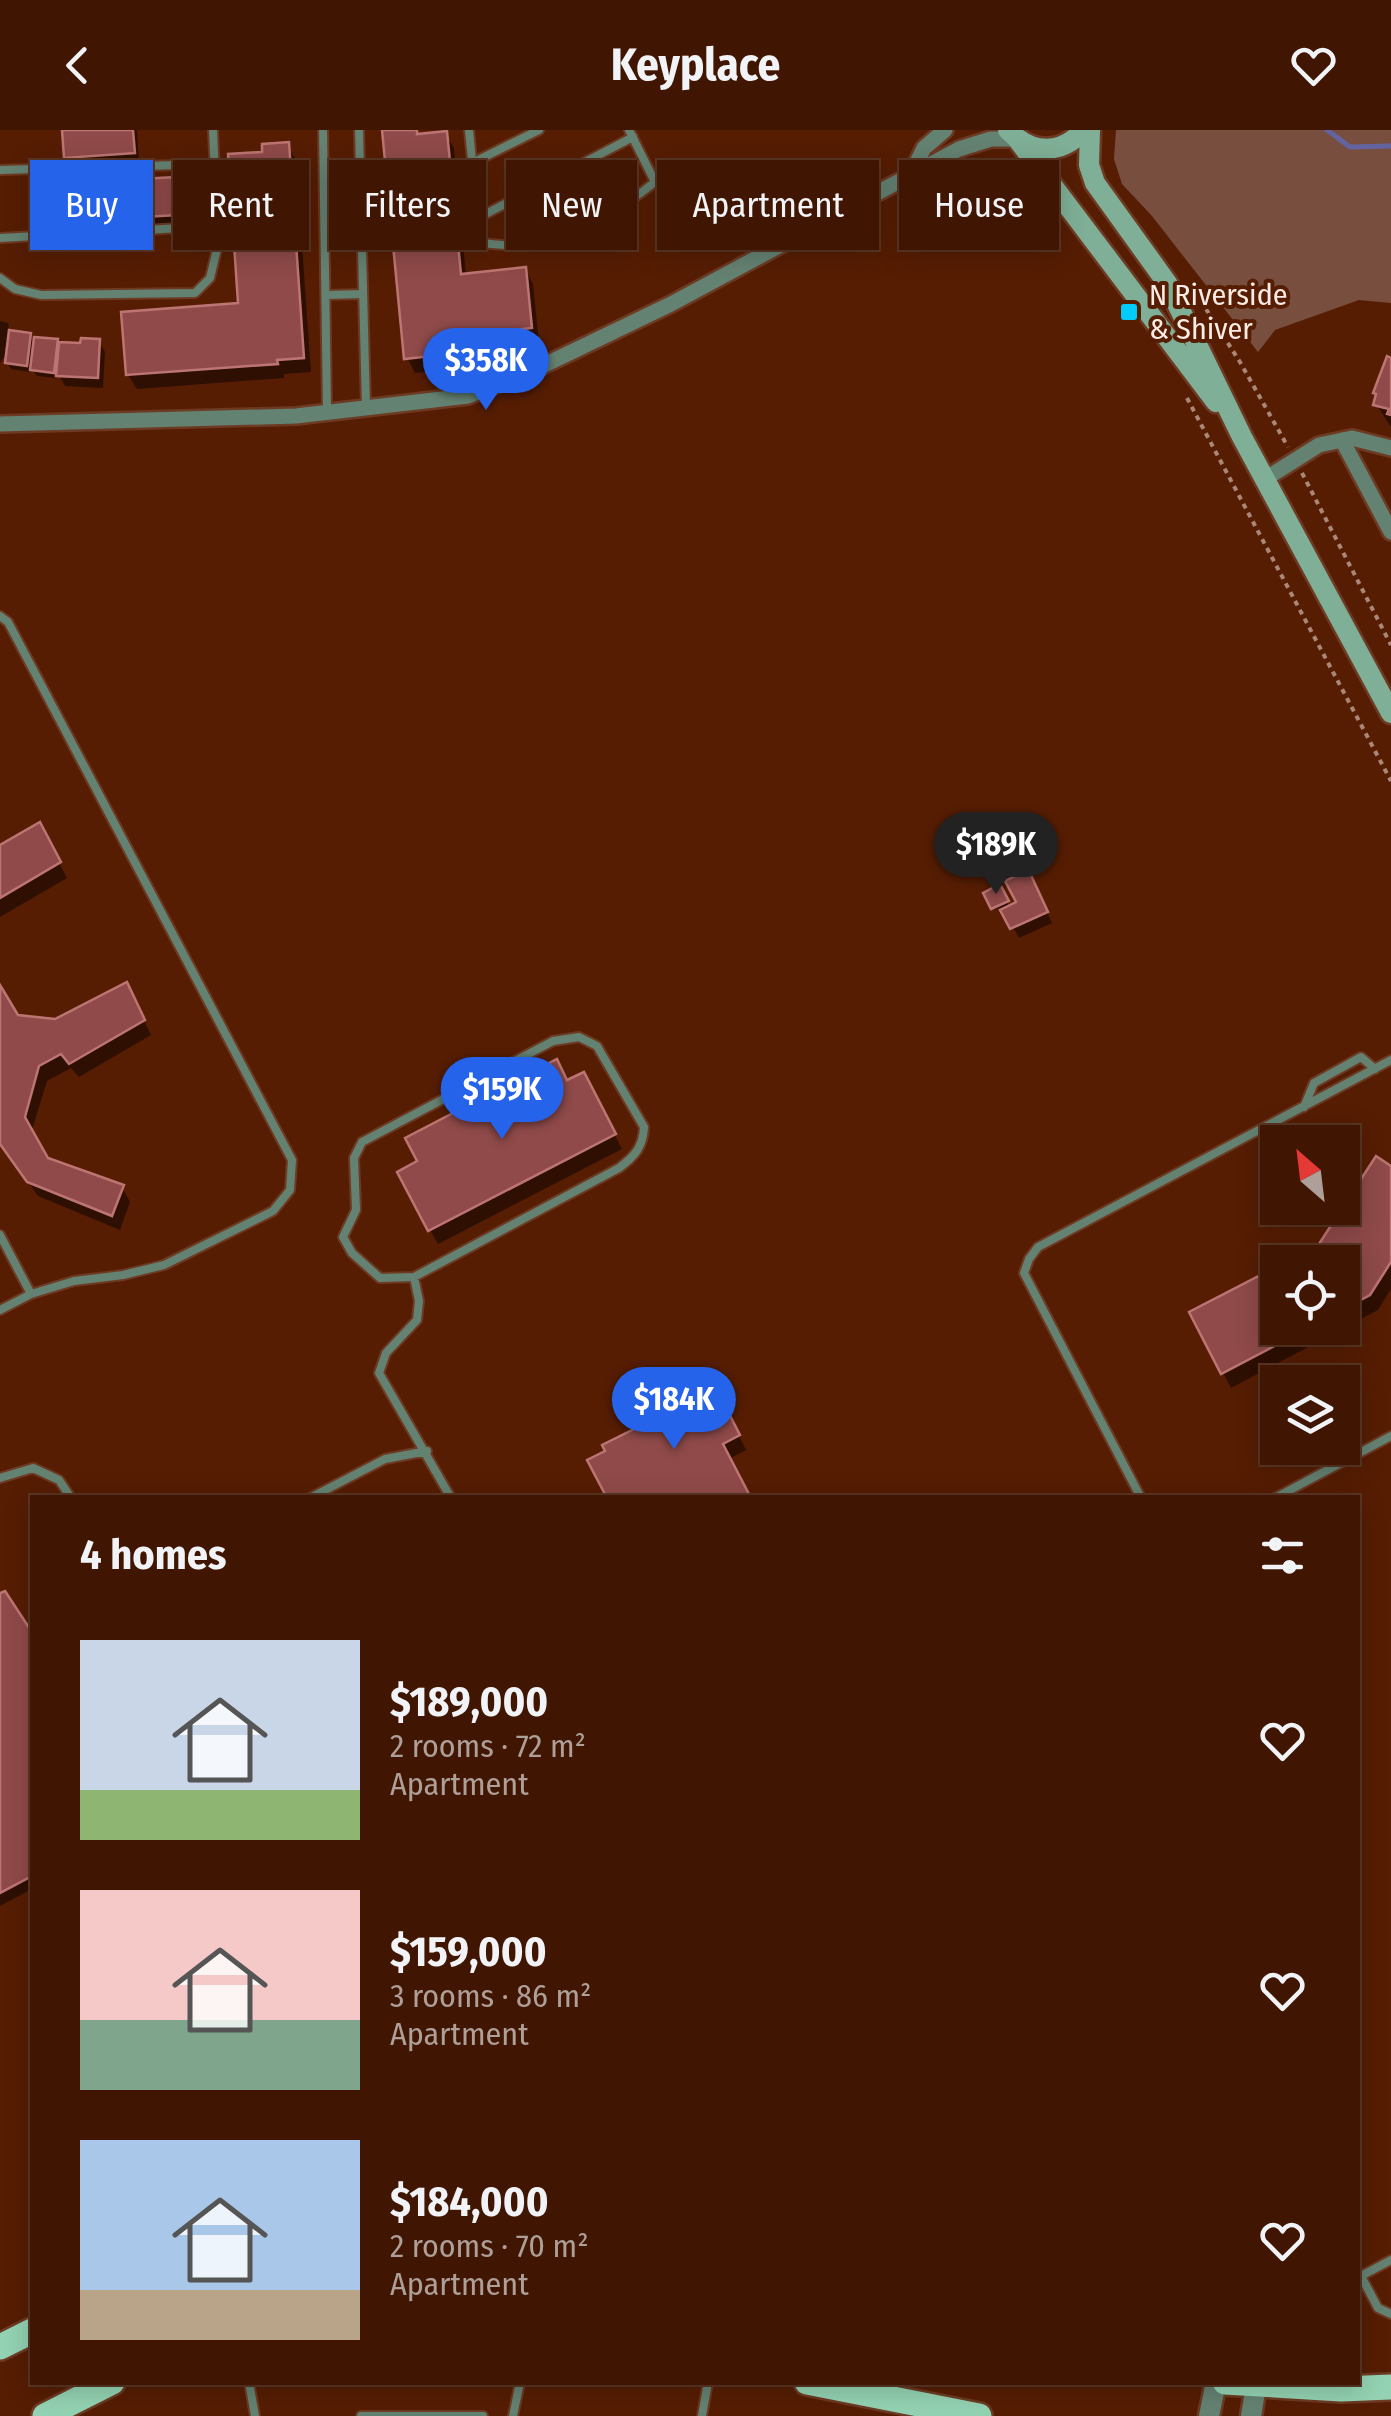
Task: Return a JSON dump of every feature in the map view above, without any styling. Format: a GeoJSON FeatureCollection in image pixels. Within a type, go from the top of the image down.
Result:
{"type":"FeatureCollection","features":[{"type":"Feature","properties":{"kind":"main road"},"geometry":{"type":"LineString","coordinates":[[1014,136],[1030,147],[1059,148],[1087,130]]}},
{"type":"Feature","properties":{"kind":"main road"},"geometry":{"type":"LineString","coordinates":[[1087,130],[1089,165],[1095,182],[1168,283],[1242,437],[1391,713]]}},
{"type":"Feature","properties":{"kind":"main road"},"geometry":{"type":"LineString","coordinates":[[1014,136],[1033,160]]}},
{"type":"Feature","properties":{"kind":"main road"},"geometry":{"type":"LineString","coordinates":[[1059,193],[1242,437]]}},
{"type":"Feature","properties":{"kind":"main road"},"geometry":{"type":"LineString","coordinates":[[0,2346],[30,2332]]}},
{"type":"Feature","properties":{"kind":"main road"},"geometry":{"type":"LineString","coordinates":[[45,2416],[106,2385]]}},
{"type":"Feature","properties":{"kind":"main road"},"geometry":{"type":"LineString","coordinates":[[817,2385],[904,2409],[980,2416]]}},
{"type":"Feature","properties":{"kind":"main road"},"geometry":{"type":"LineString","coordinates":[[1248,2385],[1340,2389],[1391,2386]]}},
{"type":"Feature","properties":{"kind":"street"},"geometry":{"type":"LineString","coordinates":[[918,160],[924,148],[945,130]]}},
{"type":"Feature","properties":{"kind":"street"},"geometry":{"type":"LineString","coordinates":[[939,160],[974,143],[1014,136]]}},
{"type":"Feature","properties":{"kind":"street"},"geometry":{"type":"LineString","coordinates":[[0,424],[296,416],[468,396],[534,370],[671,304],[899,180]]}},
{"type":"Feature","properties":{"kind":"street"},"geometry":{"type":"LineString","coordinates":[[0,438],[37,423]]}},
{"type":"Feature","properties":{"kind":"street"},"geometry":{"type":"LineString","coordinates":[[1265,479],[1320,445],[1352,438],[1391,448]]}},
{"type":"Feature","properties":{"kind":"street"},"geometry":{"type":"LineString","coordinates":[[1342,440],[1391,532]]}},
{"type":"Feature","properties":{"kind":"street"},"geometry":{"type":"LineString","coordinates":[[1209,2416],[1215,2385]]}},
{"type":"Feature","properties":{"kind":"street"},"geometry":{"type":"LineString","coordinates":[[1252,2416],[1256,2386]]}},
{"type":"Feature","properties":{"kind":"lane"},"geometry":{"type":"LineString","coordinates":[[213,130],[214,160]]}},
{"type":"Feature","properties":{"kind":"lane"},"geometry":{"type":"LineString","coordinates":[[323,130],[327,412]]}},
{"type":"Feature","properties":{"kind":"lane"},"geometry":{"type":"LineString","coordinates":[[359,130],[366,408]]}},
{"type":"Feature","properties":{"kind":"lane"},"geometry":{"type":"LineString","coordinates":[[469,130],[472,160]]}},
{"type":"Feature","properties":{"kind":"lane"},"geometry":{"type":"LineString","coordinates":[[478,160],[539,130]]}},
{"type":"Feature","properties":{"kind":"lane"},"geometry":{"type":"LineString","coordinates":[[486,214],[631,134],[655,182],[637,197],[572,232],[525,246],[486,243]]}},
{"type":"Feature","properties":{"kind":"lane"},"geometry":{"type":"LineString","coordinates":[[0,170],[173,165]]}},
{"type":"Feature","properties":{"kind":"lane"},"geometry":{"type":"LineString","coordinates":[[0,238],[173,228]]}},
{"type":"Feature","properties":{"kind":"lane"},"geometry":{"type":"LineString","coordinates":[[0,278],[15,290],[41,295],[194,293],[210,278],[217,250]]}},
{"type":"Feature","properties":{"kind":"lane"},"geometry":{"type":"LineString","coordinates":[[326,295],[364,294]]}},
{"type":"Feature","properties":{"kind":"lane"},"geometry":{"type":"LineString","coordinates":[[0,616],[8,622],[292,1160],[290,1190],[273,1211],[164,1265],[74,1281],[31,1294],[0,1310]]}},
{"type":"Feature","properties":{"kind":"lane"},"geometry":{"type":"LineString","coordinates":[[579,1037],[596,1046],[644,1127],[643,1141],[634,1157],[414,1277],[380,1278],[352,1252],[343,1237],[356,1210],[354,1158],[362,1142],[553,1041],[579,1037]]}},
{"type":"Feature","properties":{"kind":"lane"},"geometry":{"type":"LineString","coordinates":[[1304,1107],[1314,1083],[1361,1057],[1375,1069]]}},
{"type":"Feature","properties":{"kind":"lane"},"geometry":{"type":"LineString","coordinates":[[1139,1495],[1024,1273],[1028,1259],[1038,1247],[1391,1060]]}},
{"type":"Feature","properties":{"kind":"lane"},"geometry":{"type":"LineString","coordinates":[[0,1235],[31,1294]]}},
{"type":"Feature","properties":{"kind":"lane"},"geometry":{"type":"LineString","coordinates":[[414,1277],[418,1320],[386,1353],[379,1373],[449,1495]]}},
{"type":"Feature","properties":{"kind":"lane"},"geometry":{"type":"LineString","coordinates":[[1280,1495],[1391,1436]]}},
{"type":"Feature","properties":{"kind":"lane"},"geometry":{"type":"LineString","coordinates":[[316,1495],[385,1459],[426,1450]]}},
{"type":"Feature","properties":{"kind":"lane"},"geometry":{"type":"LineString","coordinates":[[0,1478],[33,1468],[60,1480],[69,1495]]}},
{"type":"Feature","properties":{"kind":"lane"},"geometry":{"type":"LineString","coordinates":[[1391,2260],[1361,2276],[1378,2308],[1391,2314]]}},
{"type":"Feature","properties":{"kind":"lane"},"geometry":{"type":"LineString","coordinates":[[250,2385],[255,2416]]}},
{"type":"Feature","properties":{"kind":"lane"},"geometry":{"type":"LineString","coordinates":[[513,2416],[519,2385]]}},
{"type":"Feature","properties":{"kind":"lane"},"geometry":{"type":"LineString","coordinates":[[702,2416],[707,2385]]}},
{"type":"Feature","properties":{"kind":"lane"},"geometry":{"type":"LineString","coordinates":[[360,2416],[482,2416]]}},
{"type":"Feature","properties":{"kind":"path"},"geometry":{"type":"LineString","coordinates":[[1186,280],[1240,362],[1391,644]]}},
{"type":"Feature","properties":{"kind":"path"},"geometry":{"type":"LineString","coordinates":[[1184,392],[1391,781]]}},
{"type":"Feature","properties":{"kind":"shaded area"},"geometry":{"type":"Polygon","coordinates":[[[1116,130],[1391,130],[1391,303],[1359,300],[1275,330],[1258,352],[1152,216],[1122,184],[1114,159],[1116,130]]]}},
{"type":"Feature","properties":{"kind":"building"},"geometry":{"type":"Polygon","coordinates":[[[62,130],[133,130],[135,153],[64,158],[62,130]]]}},
{"type":"Feature","properties":{"kind":"building"},"geometry":{"type":"Polygon","coordinates":[[[382,130],[417,130],[417,134],[447,131],[450,160],[385,160],[382,130]]]}},
{"type":"Feature","properties":{"kind":"building"},"geometry":{"type":"Polygon","coordinates":[[[289,142],[290,160],[228,160],[228,154],[262,152],[262,144],[289,142]]]}},
{"type":"Feature","properties":{"kind":"building"},"geometry":{"type":"Polygon","coordinates":[[[173,177],[173,215],[153,216],[153,178],[173,177]]]}},
{"type":"Feature","properties":{"kind":"building"},"geometry":{"type":"Polygon","coordinates":[[[234,250],[296,250],[304,358],[277,360],[278,364],[126,375],[121,312],[238,303],[234,250]]]}},
{"type":"Feature","properties":{"kind":"building"},"geometry":{"type":"Polygon","coordinates":[[[394,250],[459,250],[461,274],[526,267],[532,328],[498,332],[498,339],[459,343],[460,353],[404,359],[394,250]]]}},
{"type":"Feature","properties":{"kind":"building"},"geometry":{"type":"Polygon","coordinates":[[[9,330],[31,333],[27,366],[5,363],[9,330]]]}},
{"type":"Feature","properties":{"kind":"building"},"geometry":{"type":"Polygon","coordinates":[[[34,337],[58,339],[54,373],[30,370],[34,337]]]}},
{"type":"Feature","properties":{"kind":"building"},"geometry":{"type":"Polygon","coordinates":[[[81,338],[100,339],[98,378],[56,376],[59,342],[80,343],[81,338]]]}},
{"type":"Feature","properties":{"kind":"building"},"geometry":{"type":"Polygon","coordinates":[[[1387,356],[1391,358],[1391,415],[1387,414],[1389,409],[1373,405],[1373,393],[1387,356]]]}},
{"type":"Feature","properties":{"kind":"building"},"geometry":{"type":"Polygon","coordinates":[[[40,822],[61,862],[0,898],[0,845],[40,822]]]}},
{"type":"Feature","properties":{"kind":"building"},"geometry":{"type":"Polygon","coordinates":[[[1025,871],[1030,873],[1048,912],[1010,929],[1000,910],[1016,902],[1005,881],[1025,871]]]}},
{"type":"Feature","properties":{"kind":"building"},"geometry":{"type":"Polygon","coordinates":[[[1000,884],[1009,901],[991,909],[983,893],[1000,884]]]}},
{"type":"Feature","properties":{"kind":"building"},"geometry":{"type":"Polygon","coordinates":[[[127,982],[145,1020],[69,1064],[61,1054],[39,1066],[25,1117],[48,1158],[124,1185],[112,1216],[27,1182],[0,1144],[0,985],[18,1015],[55,1019],[127,982]]]}},
{"type":"Feature","properties":{"kind":"building"},"geometry":{"type":"Polygon","coordinates":[[[557,1059],[567,1080],[584,1072],[616,1134],[428,1231],[397,1172],[417,1161],[405,1138],[557,1059]]]}},
{"type":"Feature","properties":{"kind":"building"},"geometry":{"type":"Polygon","coordinates":[[[1376,1156],[1391,1166],[1391,1262],[1370,1295],[1360,1300],[1360,1245],[1317,1245],[1331,1225],[1360,1225],[1360,1181],[1376,1156]]]}},
{"type":"Feature","properties":{"kind":"building"},"geometry":{"type":"Polygon","coordinates":[[[1260,1275],[1260,1345],[1276,1345],[1221,1374],[1189,1312],[1260,1275]]]}},
{"type":"Feature","properties":{"kind":"building"},"geometry":{"type":"Polygon","coordinates":[[[711,1379],[740,1435],[723,1444],[749,1495],[605,1495],[587,1460],[605,1451],[602,1445],[638,1427],[634,1419],[711,1379]]]}},
{"type":"Feature","properties":{"kind":"building"},"geometry":{"type":"Polygon","coordinates":[[[5,1591],[30,1629],[30,1877],[0,1893],[0,1593],[5,1591]]]}},
{"type":"Feature","properties":{"kind":"waterway"},"geometry":{"type":"LineString","coordinates":[[1327,130],[1350,147],[1391,146]]}},
{"type":"Feature","properties":{"kind":"place","name":"N Riverside & Shiver"},"geometry":{"type":"Point","coordinates":[1129,312]}}]}
